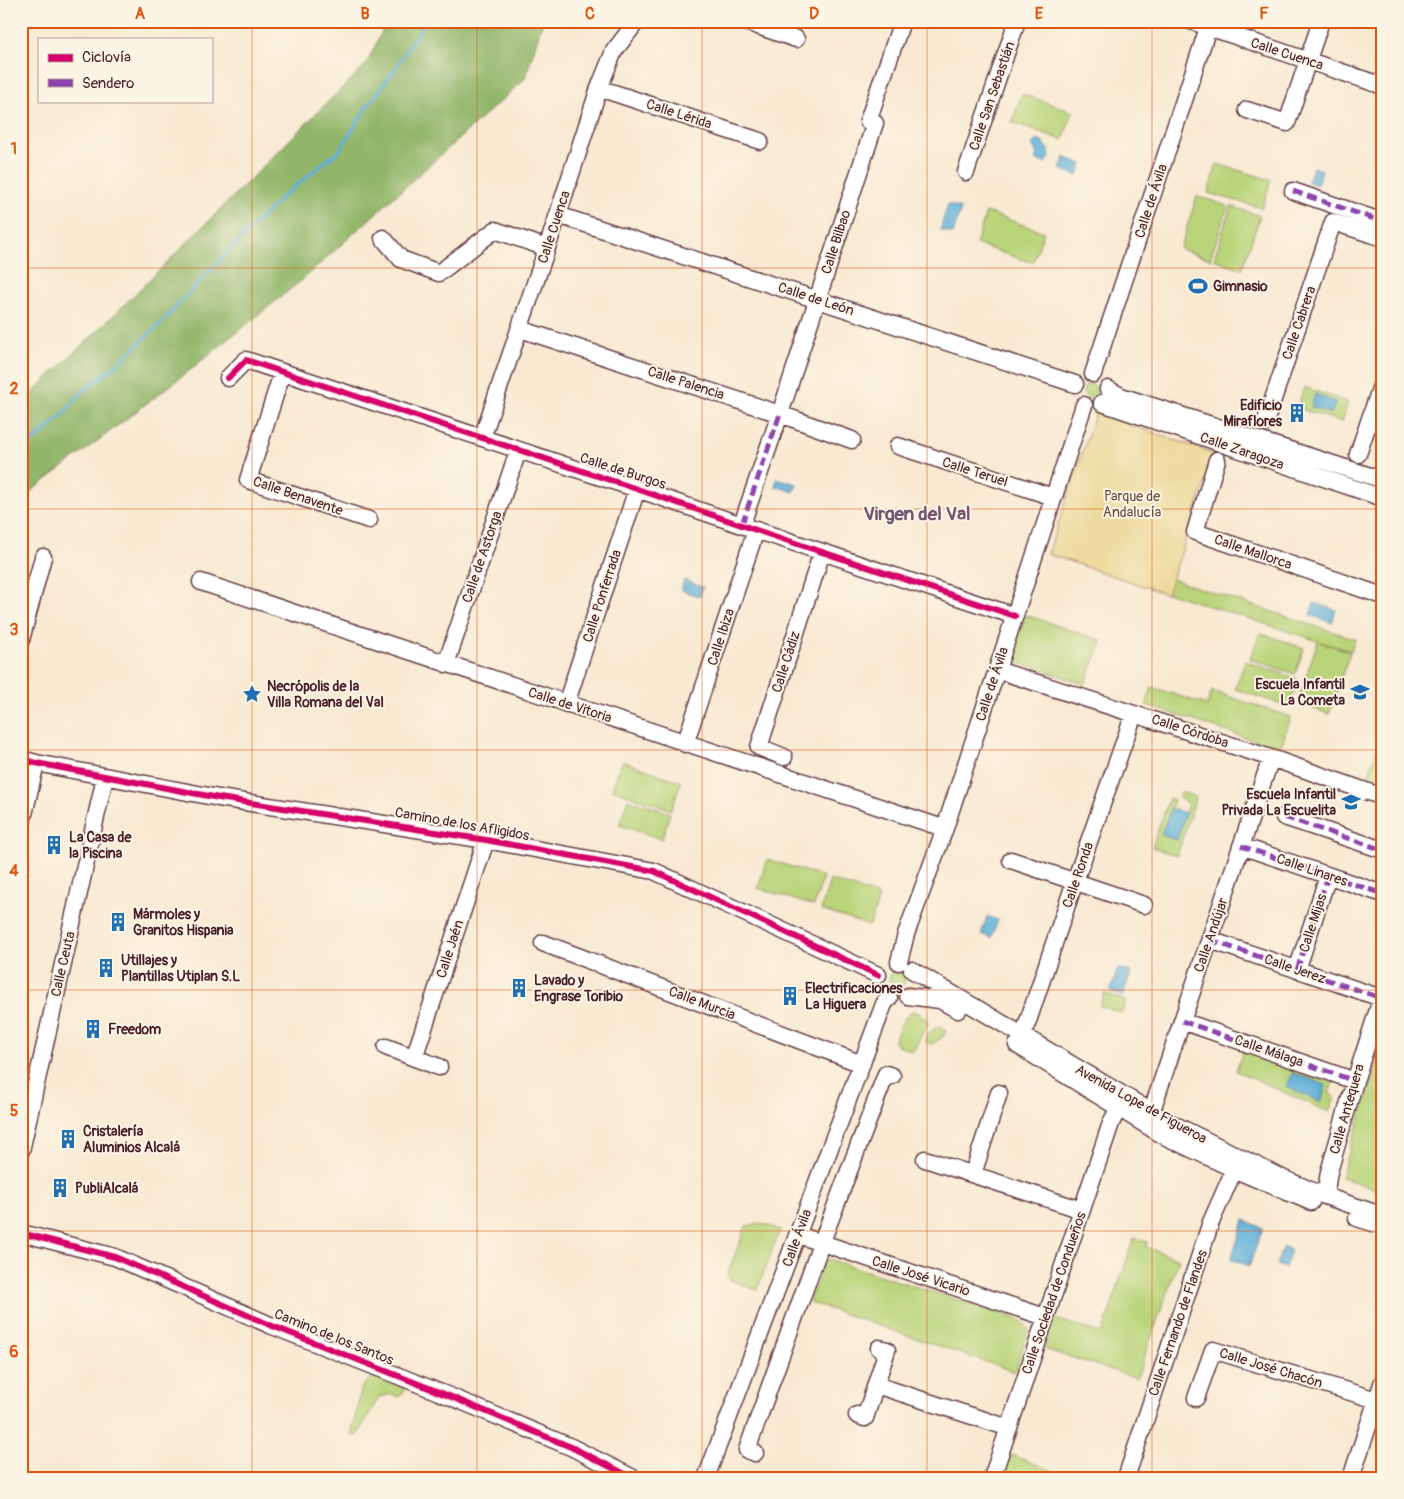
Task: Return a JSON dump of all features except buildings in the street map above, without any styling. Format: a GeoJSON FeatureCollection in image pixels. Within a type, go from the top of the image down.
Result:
{"type":"FeatureCollection","features":[{"type":"Feature","properties":{"kind":"street","name":"Calle Cuenca"},"geometry":{"type":"LineString","coordinates":[[482,438],[599,88],[614,51],[637,21]]}},
{"type":"Feature","properties":{"kind":"street"},"geometry":{"type":"LineString","coordinates":[[743,21],[796,39]]}},
{"type":"Feature","properties":{"kind":"street","name":"Calle Bilbao"},"geometry":{"type":"LineString","coordinates":[[749,527],[780,414],[875,123],[868,121],[902,21]]}},
{"type":"Feature","properties":{"kind":"street","name":"Calle San Sebastián"},"geometry":{"type":"LineString","coordinates":[[966,172],[1018,21]]}},
{"type":"Feature","properties":{"kind":"street","name":"Calle Cuenca"},"geometry":{"type":"LineString","coordinates":[[1191,21],[1383,86]]}},
{"type":"Feature","properties":{"kind":"street"},"geometry":{"type":"LineString","coordinates":[[1246,110],[1286,123],[1321,21]]}},
{"type":"Feature","properties":{"kind":"street","name":"Calle de Ávila"},"geometry":{"type":"LineString","coordinates":[[1093,374],[1208,28]]}},
{"type":"Feature","properties":{"kind":"street","name":"Calle Lérida"},"geometry":{"type":"LineString","coordinates":[[599,88],[760,141]]}},
{"type":"Feature","properties":{"kind":"street"},"geometry":{"type":"LineString","coordinates":[[1293,191],[1383,222]]}},
{"type":"Feature","properties":{"kind":"street","name":"Calle de León"},"geometry":{"type":"LineString","coordinates":[[558,215],[1075,384]]}},
{"type":"Feature","properties":{"kind":"street","name":"Calle Cabrera"},"geometry":{"type":"LineString","coordinates":[[1265,423],[1333,222],[1383,238]]}},
{"type":"Feature","properties":{"kind":"street"},"geometry":{"type":"LineString","coordinates":[[384,238],[401,259],[439,273],[495,230],[547,248]]}},
{"type":"Feature","properties":{"kind":"street","name":"Calle Palencia"},"geometry":{"type":"LineString","coordinates":[[520,328],[780,414],[852,440]]}},
{"type":"Feature","properties":{"kind":"street","name":"Calle de Burgos"},"geometry":{"type":"LineString","coordinates":[[228,378],[246,360],[518,451],[637,488],[1015,616]]}},
{"type":"Feature","properties":{"kind":"street","name":"Calle Benavente"},"geometry":{"type":"LineString","coordinates":[[282,373],[248,480],[369,520]]}},
{"type":"Feature","properties":{"kind":"street"},"geometry":{"type":"LineString","coordinates":[[1093,374],[1103,379],[1105,396],[1093,407],[1084,405],[1075,395],[1075,384],[1082,376],[1093,374]]}},
{"type":"Feature","properties":{"kind":"street"},"geometry":{"type":"LineString","coordinates":[[1358,454],[1383,380]]}},
{"type":"Feature","properties":{"kind":"street","name":"Calle Zaragoza"},"geometry":{"type":"LineString","coordinates":[[1105,396],[1122,396],[1383,480]]}},
{"type":"Feature","properties":{"kind":"street","name":"Calle Zaragoza"},"geometry":{"type":"LineString","coordinates":[[1105,396],[1383,498]]}},
{"type":"Feature","properties":{"kind":"street","name":"Calle de Ávila"},"geometry":{"type":"LineString","coordinates":[[906,966],[906,934],[997,670],[1084,405]]}},
{"type":"Feature","properties":{"kind":"street","name":"Calle Teruel"},"geometry":{"type":"LineString","coordinates":[[898,446],[1053,498]]}},
{"type":"Feature","properties":{"kind":"street","name":"Calle de Astorga"},"geometry":{"type":"LineString","coordinates":[[446,664],[518,451]]}},
{"type":"Feature","properties":{"kind":"street","name":"Calle Mallorca"},"geometry":{"type":"LineString","coordinates":[[1217,460],[1195,532],[1383,596]]}},
{"type":"Feature","properties":{"kind":"street","name":"Calle Ponferrada"},"geometry":{"type":"LineString","coordinates":[[566,704],[637,488]]}},
{"type":"Feature","properties":{"kind":"street","name":"Calle Ibiza"},"geometry":{"type":"LineString","coordinates":[[685,744],[749,527]]}},
{"type":"Feature","properties":{"kind":"street","name":"Calle Cádiz"},"geometry":{"type":"LineString","coordinates":[[784,757],[760,748],[822,552]]}},
{"type":"Feature","properties":{"kind":"street"},"geometry":{"type":"LineString","coordinates":[[21,640],[43,557]]}},
{"type":"Feature","properties":{"kind":"street","name":"Calle de Vitoria"},"geometry":{"type":"LineString","coordinates":[[201,582],[943,828]]}},
{"type":"Feature","properties":{"kind":"street","name":"Calle Córdoba"},"geometry":{"type":"LineString","coordinates":[[997,670],[1271,758],[1383,797]]}},
{"type":"Feature","properties":{"kind":"street","name":"Calle Ronda"},"geometry":{"type":"LineString","coordinates":[[1023,1036],[1134,714]]}},
{"type":"Feature","properties":{"kind":"street","name":"Calle Andújar"},"geometry":{"type":"LineString","coordinates":[[1150,1112],[1271,758]]}},
{"type":"Feature","properties":{"kind":"street"},"geometry":{"type":"LineString","coordinates":[[21,826],[28,761]]}},
{"type":"Feature","properties":{"kind":"street","name":"Camino de los Afligidos"},"geometry":{"type":"LineString","coordinates":[[28,761],[219,798],[486,840],[654,871],[878,975]]}},
{"type":"Feature","properties":{"kind":"street","name":"Calle Ceuta"},"geometry":{"type":"LineString","coordinates":[[21,1151],[105,776]]}},
{"type":"Feature","properties":{"kind":"street"},"geometry":{"type":"LineString","coordinates":[[1284,817],[1383,850]]}},
{"type":"Feature","properties":{"kind":"street","name":"Calle Jaén"},"geometry":{"type":"LineString","coordinates":[[414,1058],[486,840]]}},
{"type":"Feature","properties":{"kind":"street","name":"Calle Linares"},"geometry":{"type":"LineString","coordinates":[[1241,846],[1383,894]]}},
{"type":"Feature","properties":{"kind":"street"},"geometry":{"type":"LineString","coordinates":[[1011,860],[1144,905]]}},
{"type":"Feature","properties":{"kind":"street","name":"Calle Mijas"},"geometry":{"type":"LineString","coordinates":[[1297,970],[1328,876]]}},
{"type":"Feature","properties":{"kind":"street","name":"Calle Jerez"},"geometry":{"type":"LineString","coordinates":[[1210,940],[1297,970],[1382,996]]}},
{"type":"Feature","properties":{"kind":"street","name":"Calle Murcia"},"geometry":{"type":"LineString","coordinates":[[543,943],[862,1064]]}},
{"type":"Feature","properties":{"kind":"street"},"geometry":{"type":"LineString","coordinates":[[887,964],[906,966],[916,982],[912,992],[898,1000],[889,998],[881,991],[878,975],[887,964]]}},
{"type":"Feature","properties":{"kind":"street","name":"Avenida Lope de Figueroa"},"geometry":{"type":"LineString","coordinates":[[906,966],[1150,1112],[1240,1158],[1325,1196],[1383,1214]]}},
{"type":"Feature","properties":{"kind":"street","name":"Avenida Lope de Figueroa"},"geometry":{"type":"LineString","coordinates":[[908,996],[940,1000],[1019,1046],[1118,1109],[1162,1134],[1234,1170],[1319,1205],[1383,1226]]}},
{"type":"Feature","properties":{"kind":"street","name":"Calle Antequera"},"geometry":{"type":"LineString","coordinates":[[1325,1196],[1329,1172],[1382,996]]}},
{"type":"Feature","properties":{"kind":"street","name":"Calle Ávila"},"geometry":{"type":"LineString","coordinates":[[706,1478],[884,1004],[889,998]]}},
{"type":"Feature","properties":{"kind":"street","name":"Calle Málaga"},"geometry":{"type":"LineString","coordinates":[[1182,1020],[1355,1082]]}},
{"type":"Feature","properties":{"kind":"street"},"geometry":{"type":"LineString","coordinates":[[386,1047],[439,1067]]}},
{"type":"Feature","properties":{"kind":"street","name":"Calle Ávila"},"geometry":{"type":"LineString","coordinates":[[755,1453],[747,1450],[821,1244],[886,1074],[892,1076]]}},
{"type":"Feature","properties":{"kind":"street"},"geometry":{"type":"LineString","coordinates":[[973,1174],[999,1093]]}},
{"type":"Feature","properties":{"kind":"street","name":"Calle Sociedad de Condueños"},"geometry":{"type":"LineString","coordinates":[[992,1478],[1111,1123],[1118,1109]]}},
{"type":"Feature","properties":{"kind":"street"},"geometry":{"type":"LineString","coordinates":[[925,1159],[1082,1210]]}},
{"type":"Feature","properties":{"kind":"street","name":"Calle Fernando de Flandes"},"geometry":{"type":"LineString","coordinates":[[1126,1478],[1212,1222],[1234,1170]]}},
{"type":"Feature","properties":{"kind":"street","name":"Camino de los Santos"},"geometry":{"type":"LineString","coordinates":[[21,1233],[115,1257],[270,1325],[571,1447],[633,1478]]}},
{"type":"Feature","properties":{"kind":"street","name":"Calle José Vicario"},"geometry":{"type":"LineString","coordinates":[[798,1235],[1045,1317]]}},
{"type":"Feature","properties":{"kind":"street"},"geometry":{"type":"LineString","coordinates":[[857,1415],[865,1418],[876,1385],[887,1350],[879,1348]]}},
{"type":"Feature","properties":{"kind":"street","name":"Calle José Chacón"},"geometry":{"type":"LineString","coordinates":[[1196,1398],[1213,1350],[1379,1401]]}},
{"type":"Feature","properties":{"kind":"street"},"geometry":{"type":"LineString","coordinates":[[1351,1478],[1379,1401],[1383,1381]]}},
{"type":"Feature","properties":{"kind":"street"},"geometry":{"type":"LineString","coordinates":[[876,1385],[1009,1428]]}},
{"type":"Feature","properties":{"kind":"green space"},"geometry":{"type":"Polygon","coordinates":[[[387,21],[543,21],[525,79],[302,280],[175,382],[21,499],[21,403],[117,312],[367,63],[387,21]]]}},
{"type":"Feature","properties":{"kind":"green space"},"geometry":{"type":"Polygon","coordinates":[[[1022,94],[1073,112],[1063,140],[1012,122],[1022,94]]]}},
{"type":"Feature","properties":{"kind":"green space"},"geometry":{"type":"Polygon","coordinates":[[[1217,164],[1271,180],[1262,208],[1208,193],[1217,164]]]}},
{"type":"Feature","properties":{"kind":"green space"},"geometry":{"type":"Polygon","coordinates":[[[1197,196],[1228,206],[1210,259],[1180,249],[1197,196]]]}},
{"type":"Feature","properties":{"kind":"green space"},"geometry":{"type":"Polygon","coordinates":[[[1231,206],[1260,216],[1242,269],[1214,259],[1231,206]]]}},
{"type":"Feature","properties":{"kind":"green space"},"geometry":{"type":"Polygon","coordinates":[[[986,212],[1044,232],[1033,263],[976,244],[986,212]]]}},
{"type":"Feature","properties":{"kind":"green space"},"geometry":{"type":"Polygon","coordinates":[[[1087,384],[1093,384],[1097,391],[1093,398],[1087,398],[1083,394],[1083,388],[1087,384]]]}},
{"type":"Feature","properties":{"kind":"green space"},"geometry":{"type":"Polygon","coordinates":[[[1304,387],[1348,402],[1342,422],[1297,408],[1304,387]]]}},
{"type":"Feature","properties":{"kind":"green space","name":"Parque de Andalucía"},"geometry":{"type":"Polygon","coordinates":[[[1096,413],[1215,454],[1172,579],[1355,639],[1351,651],[1320,642],[1350,652],[1329,714],[1297,703],[1318,641],[1048,554],[1096,413]]]}},
{"type":"Feature","properties":{"kind":"green space"},"geometry":{"type":"Polygon","coordinates":[[[1026,615],[1102,641],[1085,684],[1010,660],[1026,615]]]}},
{"type":"Feature","properties":{"kind":"green space"},"geometry":{"type":"Polygon","coordinates":[[[1260,633],[1304,648],[1295,674],[1250,659],[1260,633]]]}},
{"type":"Feature","properties":{"kind":"green space"},"geometry":{"type":"Polygon","coordinates":[[[1245,661],[1298,679],[1289,707],[1235,689],[1245,661]]]}},
{"type":"Feature","properties":{"kind":"green space"},"geometry":{"type":"Polygon","coordinates":[[[1152,687],[1207,705],[1212,691],[1291,717],[1280,749],[1146,705],[1152,687]]]}},
{"type":"Feature","properties":{"kind":"green space"},"geometry":{"type":"Polygon","coordinates":[[[1383,732],[1383,784],[1367,779],[1383,732]]]}},
{"type":"Feature","properties":{"kind":"green space"},"geometry":{"type":"Polygon","coordinates":[[[622,761],[681,782],[671,810],[612,789],[622,761]]]}},
{"type":"Feature","properties":{"kind":"green space"},"geometry":{"type":"Polygon","coordinates":[[[1181,792],[1196,797],[1177,856],[1152,847],[1169,798],[1174,800],[1161,835],[1176,840],[1188,804],[1179,798],[1181,792]]]}},
{"type":"Feature","properties":{"kind":"green space"},"geometry":{"type":"Polygon","coordinates":[[[628,799],[670,813],[662,839],[619,825],[628,799]]]}},
{"type":"Feature","properties":{"kind":"green space"},"geometry":{"type":"Polygon","coordinates":[[[767,859],[823,877],[814,906],[758,888],[767,859]]]}},
{"type":"Feature","properties":{"kind":"green space"},"geometry":{"type":"Polygon","coordinates":[[[830,880],[879,896],[870,926],[821,910],[830,880]]]}},
{"type":"Feature","properties":{"kind":"green space"},"geometry":{"type":"Polygon","coordinates":[[[894,972],[900,972],[905,977],[903,986],[894,988],[889,983],[889,977],[894,972]]]}},
{"type":"Feature","properties":{"kind":"green space"},"geometry":{"type":"Polygon","coordinates":[[[1104,993],[1126,1001],[1122,1013],[1100,1006],[1104,993]]]}},
{"type":"Feature","properties":{"kind":"green space"},"geometry":{"type":"Polygon","coordinates":[[[912,1011],[926,1017],[928,1024],[913,1051],[911,1051],[895,1044],[894,1041],[903,1021],[912,1011]]]}},
{"type":"Feature","properties":{"kind":"green space"},"geometry":{"type":"Polygon","coordinates":[[[941,1026],[946,1030],[943,1037],[932,1044],[926,1042],[928,1033],[941,1026]]]}},
{"type":"Feature","properties":{"kind":"green space"},"geometry":{"type":"Polygon","coordinates":[[[1383,1046],[1383,1192],[1341,1177],[1383,1046]]]}},
{"type":"Feature","properties":{"kind":"green space"},"geometry":{"type":"Polygon","coordinates":[[[1244,1048],[1334,1079],[1329,1093],[1335,1097],[1329,1112],[1236,1071],[1244,1048]]]}},
{"type":"Feature","properties":{"kind":"green space"},"geometry":{"type":"Polygon","coordinates":[[[761,1223],[780,1230],[757,1290],[730,1280],[727,1276],[746,1226],[761,1223]]]}},
{"type":"Feature","properties":{"kind":"green space"},"geometry":{"type":"Polygon","coordinates":[[[1134,1238],[1147,1242],[1146,1247],[1179,1259],[1137,1378],[1044,1349],[1053,1318],[1102,1334],[1134,1238]]]}},
{"type":"Feature","properties":{"kind":"green space"},"geometry":{"type":"Polygon","coordinates":[[[825,1258],[1021,1320],[1029,1329],[1015,1372],[809,1302],[825,1258]]]}},
{"type":"Feature","properties":{"kind":"green space"},"geometry":{"type":"Polygon","coordinates":[[[377,1375],[403,1384],[405,1391],[399,1397],[392,1394],[379,1397],[357,1436],[351,1435],[362,1386],[377,1375]]]}},
{"type":"Feature","properties":{"kind":"green space"},"geometry":{"type":"Polygon","coordinates":[[[1009,1454],[1072,1478],[1001,1478],[1009,1454]]]}},
{"type":"Feature","properties":{"kind":"sand","name":"Parque de Andalucía"},"geometry":{"type":"Polygon","coordinates":[[[1096,413],[1215,454],[1167,594],[1048,554],[1096,413]]]}},
{"type":"Feature","properties":{"kind":"water"},"geometry":{"type":"Polygon","coordinates":[[[1037,140],[1047,147],[1049,152],[1050,158],[1045,163],[1037,161],[1036,152],[1032,144],[1037,140]]]}},
{"type":"Feature","properties":{"kind":"water"},"geometry":{"type":"Polygon","coordinates":[[[1064,157],[1082,164],[1078,176],[1060,169],[1064,157]]]}},
{"type":"Feature","properties":{"kind":"water"},"geometry":{"type":"Polygon","coordinates":[[[1313,167],[1322,170],[1317,185],[1308,182],[1313,167]]]}},
{"type":"Feature","properties":{"kind":"water"},"geometry":{"type":"Polygon","coordinates":[[[948,204],[961,209],[953,234],[940,230],[948,204]]]}},
{"type":"Feature","properties":{"kind":"water"},"geometry":{"type":"Polygon","coordinates":[[[1315,394],[1336,402],[1331,414],[1311,407],[1315,394]]]}},
{"type":"Feature","properties":{"kind":"water"},"geometry":{"type":"Polygon","coordinates":[[[777,478],[797,484],[794,492],[775,486],[777,478]]]}},
{"type":"Feature","properties":{"kind":"water"},"geometry":{"type":"Polygon","coordinates":[[[684,580],[703,587],[700,597],[681,590],[684,580]]]}},
{"type":"Feature","properties":{"kind":"water"},"geometry":{"type":"Polygon","coordinates":[[[1314,603],[1336,610],[1332,623],[1310,615],[1314,603]]]}},
{"type":"Feature","properties":{"kind":"water"},"geometry":{"type":"Polygon","coordinates":[[[1171,808],[1186,813],[1177,840],[1161,835],[1171,808]]]}},
{"type":"Feature","properties":{"kind":"water"},"geometry":{"type":"Polygon","coordinates":[[[987,916],[998,920],[992,938],[981,934],[987,916]]]}},
{"type":"Feature","properties":{"kind":"water"},"geometry":{"type":"Polygon","coordinates":[[[1118,968],[1131,972],[1123,996],[1110,992],[1118,968]]]}},
{"type":"Feature","properties":{"kind":"water"},"geometry":{"type":"Polygon","coordinates":[[[1293,1073],[1326,1085],[1321,1102],[1286,1087],[1293,1073]]]}},
{"type":"Feature","properties":{"kind":"water"},"geometry":{"type":"Polygon","coordinates":[[[1244,1220],[1263,1228],[1249,1266],[1231,1259],[1244,1220]]]}},
{"type":"Feature","properties":{"kind":"water"},"geometry":{"type":"Polygon","coordinates":[[[1283,1246],[1291,1250],[1285,1268],[1276,1265],[1283,1246]]]}},
{"type":"Feature","properties":{"kind":"waterway"},"geometry":{"type":"LineString","coordinates":[[21,452],[61,417],[83,391],[114,367],[163,321],[283,196],[340,150],[425,21]]}},
{"type":"Feature","properties":{"kind":"marked path"},"geometry":{"type":"LineString","coordinates":[[1293,191],[1383,222]]}},
{"type":"Feature","properties":{"kind":"marked path"},"geometry":{"type":"LineString","coordinates":[[742,524],[780,414]]}},
{"type":"Feature","properties":{"kind":"marked path"},"geometry":{"type":"LineString","coordinates":[[1284,817],[1383,850]]}},
{"type":"Feature","properties":{"kind":"marked path"},"geometry":{"type":"LineString","coordinates":[[1241,846],[1383,894]]}},
{"type":"Feature","properties":{"kind":"marked path"},"geometry":{"type":"LineString","coordinates":[[1297,970],[1328,876]]}},
{"type":"Feature","properties":{"kind":"marked path"},"geometry":{"type":"LineString","coordinates":[[1210,940],[1381,998]]}},
{"type":"Feature","properties":{"kind":"marked path"},"geometry":{"type":"LineString","coordinates":[[1182,1021],[1355,1081]]}},
{"type":"Feature","properties":{"kind":"cycle path"},"geometry":{"type":"LineString","coordinates":[[228,378],[246,360],[1015,616]]}},
{"type":"Feature","properties":{"kind":"cycle path"},"geometry":{"type":"LineString","coordinates":[[21,759],[219,798],[486,840],[654,871],[878,975]]}},
{"type":"Feature","properties":{"kind":"cycle path"},"geometry":{"type":"LineString","coordinates":[[21,1233],[115,1257],[270,1325],[571,1447],[633,1478]]}},
{"type":"Feature","properties":{"kind":"place","name":"Gimnasio"},"geometry":{"type":"Point","coordinates":[1198,286]}},
{"type":"Feature","properties":{"kind":"place","name":"Edificio Miraflores"},"geometry":{"type":"Point","coordinates":[1297,413]}},
{"type":"Feature","properties":{"kind":"place","name":"Escuela Infantil La Cometa"},"geometry":{"type":"Point","coordinates":[1360,692]}},
{"type":"Feature","properties":{"kind":"place","name":"Necrópolis de la Villa Romana del Val"},"geometry":{"type":"Point","coordinates":[252,694]}},
{"type":"Feature","properties":{"kind":"place","name":"Escuela Infantil Privada La Escuelita"},"geometry":{"type":"Point","coordinates":[1351,802]}},
{"type":"Feature","properties":{"kind":"place","name":"La Casa de la Piscina"},"geometry":{"type":"Point","coordinates":[54,845]}},
{"type":"Feature","properties":{"kind":"place","name":"Mármoles y Granitos Hispania"},"geometry":{"type":"Point","coordinates":[118,922]}},
{"type":"Feature","properties":{"kind":"place","name":"Utillajes y Plantillas Utiplan S.L"},"geometry":{"type":"Point","coordinates":[106,968]}},
{"type":"Feature","properties":{"kind":"place","name":"Lavado y Engrase Toribio"},"geometry":{"type":"Point","coordinates":[519,988]}},
{"type":"Feature","properties":{"kind":"place","name":"Electrificaciones La Higuera"},"geometry":{"type":"Point","coordinates":[790,996]}},
{"type":"Feature","properties":{"kind":"place","name":"Freedom"},"geometry":{"type":"Point","coordinates":[93,1029]}},
{"type":"Feature","properties":{"kind":"place","name":"Cristalería Aluminios Alcalá"},"geometry":{"type":"Point","coordinates":[68,1139]}},
{"type":"Feature","properties":{"kind":"place","name":"PubliAlcalá"},"geometry":{"type":"Point","coordinates":[60,1188]}},
{"type":"Feature","properties":{"kind":"district","name":"Virgen del Val"},"geometry":{"type":"Point","coordinates":[917,514]}}]}
